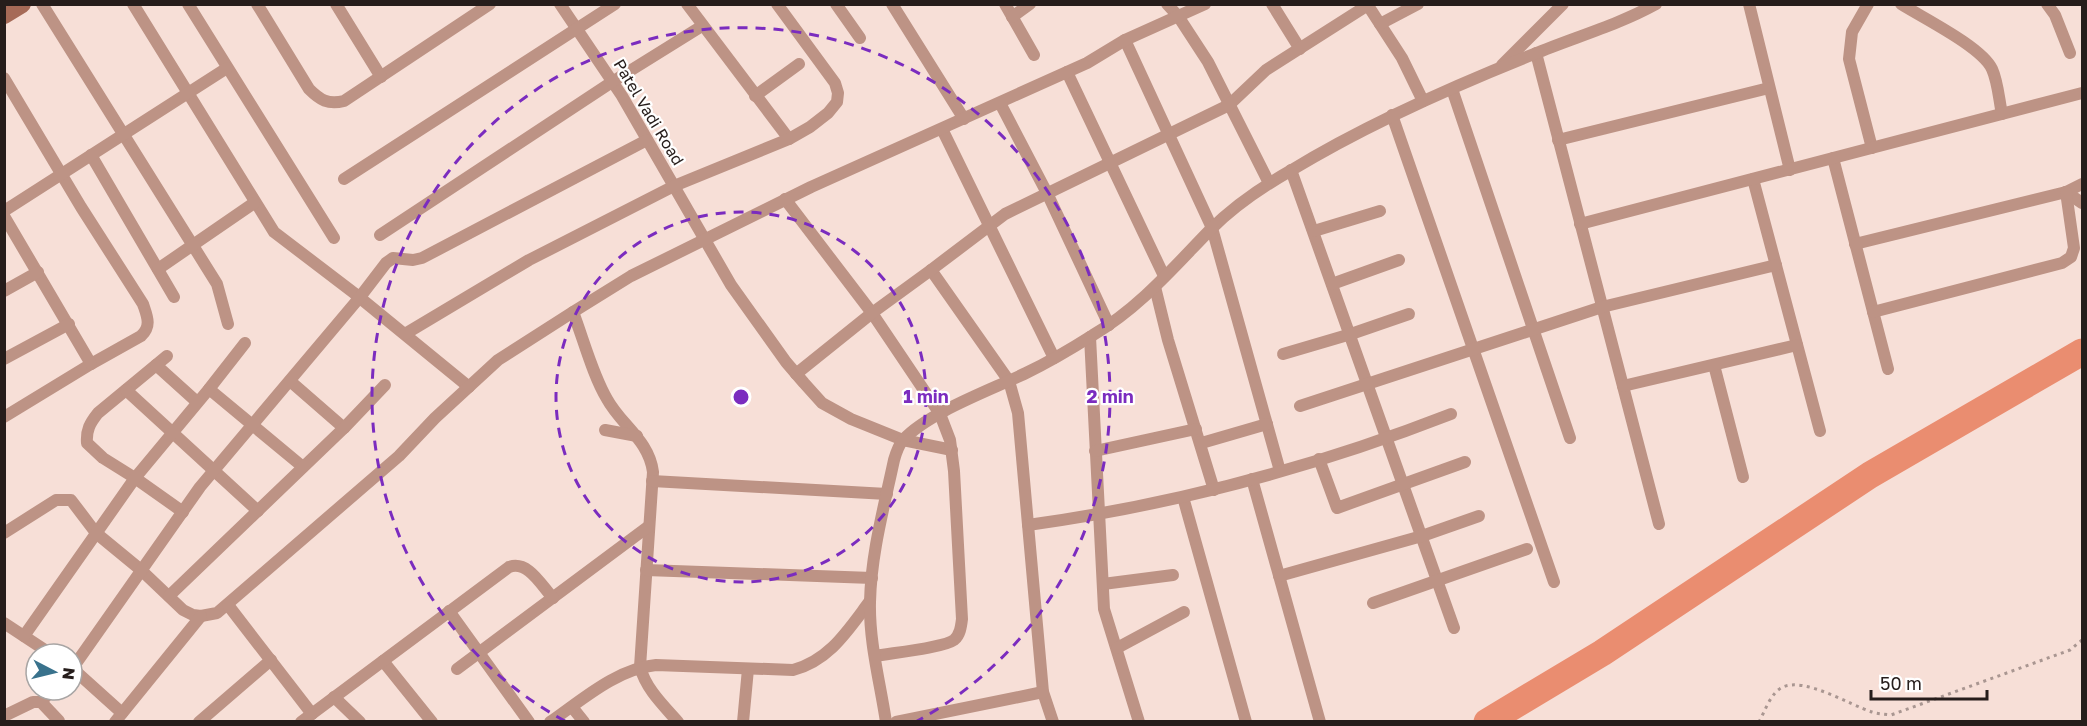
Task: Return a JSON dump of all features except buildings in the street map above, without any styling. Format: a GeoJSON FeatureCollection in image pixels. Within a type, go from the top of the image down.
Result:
{"type":"FeatureCollection","features":[{"type":"Feature","properties":{"kind":"street"},"geometry":{"type":"LineString","coordinates":[[4,15],[22,4]]}},
{"type":"Feature","properties":{"kind":"street"},"geometry":{"type":"LineString","coordinates":[[42,4],[217,285],[228,324]]}},
{"type":"Feature","properties":{"kind":"street"},"geometry":{"type":"LineString","coordinates":[[133,4],[274,232],[360,297],[469,387]]}},
{"type":"Feature","properties":{"kind":"street"},"geometry":{"type":"LineString","coordinates":[[188,4],[334,238]]}},
{"type":"Feature","properties":{"kind":"street"},"geometry":{"type":"LineString","coordinates":[[257,4],[309,89],[327,103],[344,101],[490,4]]}},
{"type":"Feature","properties":{"kind":"street"},"geometry":{"type":"LineString","coordinates":[[336,4],[381,77]]}},
{"type":"Feature","properties":{"kind":"street","name":"Patel Vadi Road"},"geometry":{"type":"LineString","coordinates":[[561,4],[612,82],[731,285],[796,374],[822,403],[851,420],[903,440],[952,450]]}},
{"type":"Feature","properties":{"kind":"street"},"geometry":{"type":"LineString","coordinates":[[344,179],[615,4]]}},
{"type":"Feature","properties":{"kind":"street"},"geometry":{"type":"LineString","coordinates":[[687,4],[789,140]]}},
{"type":"Feature","properties":{"kind":"street"},"geometry":{"type":"LineString","coordinates":[[405,334],[529,260],[674,186],[789,140],[828,113],[837,102],[835,83],[777,4]]}},
{"type":"Feature","properties":{"kind":"street"},"geometry":{"type":"LineString","coordinates":[[836,4],[860,38]]}},
{"type":"Feature","properties":{"kind":"street"},"geometry":{"type":"LineString","coordinates":[[892,4],[964,119]]}},
{"type":"Feature","properties":{"kind":"street"},"geometry":{"type":"LineString","coordinates":[[1005,4],[1034,55]]}},
{"type":"Feature","properties":{"kind":"street"},"geometry":{"type":"LineString","coordinates":[[1012,16],[1030,4]]}},
{"type":"Feature","properties":{"kind":"street"},"geometry":{"type":"LineString","coordinates":[[4,532],[56,500],[71,500],[96,533],[141,570],[183,610],[201,616],[217,613],[399,456],[435,418],[498,360],[700,230],[785,199],[942,129],[1101,56],[1125,39],[1205,4]]}},
{"type":"Feature","properties":{"kind":"street"},"geometry":{"type":"LineString","coordinates":[[1272,4],[1300,49]]}},
{"type":"Feature","properties":{"kind":"street"},"geometry":{"type":"LineString","coordinates":[[1380,24],[1418,4]]}},
{"type":"Feature","properties":{"kind":"street"},"geometry":{"type":"LineString","coordinates":[[1498,69],[1563,4]]}},
{"type":"Feature","properties":{"kind":"street"},"geometry":{"type":"LineString","coordinates":[[886,722],[871,633],[870,601],[877,540],[897,449],[903,440],[940,414],[1054,358],[1109,325],[1139,303],[1212,228],[1269,183],[1321,152],[1392,115],[1452,88],[1612,25],[1656,4]]}},
{"type":"Feature","properties":{"kind":"street"},"geometry":{"type":"LineString","coordinates":[[1749,4],[1790,170]]}},
{"type":"Feature","properties":{"kind":"street"},"geometry":{"type":"LineString","coordinates":[[1868,4],[1852,32],[1849,59],[1872,148]]}},
{"type":"Feature","properties":{"kind":"street"},"geometry":{"type":"LineString","coordinates":[[1901,4],[1969,46],[1986,60],[1992,68],[2002,114]]}},
{"type":"Feature","properties":{"kind":"street"},"geometry":{"type":"LineString","coordinates":[[2047,4],[2055,15],[2070,53]]}},
{"type":"Feature","properties":{"kind":"street"},"geometry":{"type":"LineString","coordinates":[[1168,5],[1178,16],[1208,62],[1269,183]]}},
{"type":"Feature","properties":{"kind":"street"},"geometry":{"type":"LineString","coordinates":[[796,374],[872,313],[1005,214],[1229,105],[1266,70],[1368,5],[1402,58],[1423,101]]}},
{"type":"Feature","properties":{"kind":"street"},"geometry":{"type":"LineString","coordinates":[[380,235],[612,82],[702,26]]}},
{"type":"Feature","properties":{"kind":"street"},"geometry":{"type":"LineString","coordinates":[[1125,39],[1212,228],[1280,471]]}},
{"type":"Feature","properties":{"kind":"street"},"geometry":{"type":"LineString","coordinates":[[1536,53],[1659,524]]}},
{"type":"Feature","properties":{"kind":"street"},"geometry":{"type":"LineString","coordinates":[[755,96],[799,64]]}},
{"type":"Feature","properties":{"kind":"street"},"geometry":{"type":"LineString","coordinates":[[91,364],[4,214],[91,155],[228,68]]}},
{"type":"Feature","properties":{"kind":"street"},"geometry":{"type":"LineString","coordinates":[[1068,72],[1164,276]]}},
{"type":"Feature","properties":{"kind":"street"},"geometry":{"type":"LineString","coordinates":[[4,78],[143,304],[149,321],[146,331],[141,336],[4,417]]}},
{"type":"Feature","properties":{"kind":"street"},"geometry":{"type":"LineString","coordinates":[[1452,88],[1570,438]]}},
{"type":"Feature","properties":{"kind":"street"},"geometry":{"type":"LineString","coordinates":[[1558,140],[1769,88]]}},
{"type":"Feature","properties":{"kind":"street"},"geometry":{"type":"LineString","coordinates":[[1580,224],[2082,93]]}},
{"type":"Feature","properties":{"kind":"street"},"geometry":{"type":"LineString","coordinates":[[1000,103],[1048,195],[1109,325]]}},
{"type":"Feature","properties":{"kind":"street"},"geometry":{"type":"LineString","coordinates":[[1392,115],[1554,582]]}},
{"type":"Feature","properties":{"kind":"street"},"geometry":{"type":"LineString","coordinates":[[942,129],[1054,358]]}},
{"type":"Feature","properties":{"kind":"street"},"geometry":{"type":"LineString","coordinates":[[84,651],[214,470],[386,263],[393,258],[413,260],[422,258],[647,140]]}},
{"type":"Feature","properties":{"kind":"street"},"geometry":{"type":"LineString","coordinates":[[91,155],[174,297]]}},
{"type":"Feature","properties":{"kind":"street"},"geometry":{"type":"LineString","coordinates":[[1833,158],[1888,369]]}},
{"type":"Feature","properties":{"kind":"street"},"geometry":{"type":"LineString","coordinates":[[1291,170],[1454,628]]}},
{"type":"Feature","properties":{"kind":"street"},"geometry":{"type":"LineString","coordinates":[[1753,179],[1820,430]]}},
{"type":"Feature","properties":{"kind":"street"},"geometry":{"type":"LineString","coordinates":[[1855,244],[2066,192],[2082,184]]}},
{"type":"Feature","properties":{"kind":"street"},"geometry":{"type":"LineString","coordinates":[[2066,192],[2082,203]]}},
{"type":"Feature","properties":{"kind":"street"},"geometry":{"type":"LineString","coordinates":[[1873,312],[2062,263],[2071,257],[2074,248],[2066,192]]}},
{"type":"Feature","properties":{"kind":"street"},"geometry":{"type":"LineString","coordinates":[[785,199],[872,313],[940,414],[952,450],[961,628],[958,636],[947,644],[875,656]]}},
{"type":"Feature","properties":{"kind":"street"},"geometry":{"type":"LineString","coordinates":[[158,268],[254,203]]}},
{"type":"Feature","properties":{"kind":"street"},"geometry":{"type":"LineString","coordinates":[[1314,231],[1380,211]]}},
{"type":"Feature","properties":{"kind":"street"},"geometry":{"type":"LineString","coordinates":[[1332,284],[1399,260]]}},
{"type":"Feature","properties":{"kind":"street"},"geometry":{"type":"LineString","coordinates":[[1300,406],[1602,307],[1776,264]]}},
{"type":"Feature","properties":{"kind":"street"},"geometry":{"type":"LineString","coordinates":[[931,270],[1009,381],[1018,413],[1043,692],[1053,722]]}},
{"type":"Feature","properties":{"kind":"street"},"geometry":{"type":"LineString","coordinates":[[4,291],[38,272]]}},
{"type":"Feature","properties":{"kind":"street"},"geometry":{"type":"LineString","coordinates":[[1155,287],[1215,490]]}},
{"type":"Feature","properties":{"kind":"street"},"geometry":{"type":"LineString","coordinates":[[573,312],[605,397],[617,416],[638,436],[651,459],[652,481],[640,667],[652,692],[678,722]]}},
{"type":"Feature","properties":{"kind":"street"},"geometry":{"type":"LineString","coordinates":[[1283,354],[1409,314]]}},
{"type":"Feature","properties":{"kind":"street"},"geometry":{"type":"LineString","coordinates":[[4,359],[69,324]]}},
{"type":"Feature","properties":{"kind":"street"},"geometry":{"type":"LineString","coordinates":[[1090,337],[1104,609],[1139,722]]}},
{"type":"Feature","properties":{"kind":"street"},"geometry":{"type":"LineString","coordinates":[[24,636],[135,478],[244,343]]}},
{"type":"Feature","properties":{"kind":"street"},"geometry":{"type":"LineString","coordinates":[[1623,386],[1797,345]]}},
{"type":"Feature","properties":{"kind":"street"},"geometry":{"type":"LineString","coordinates":[[167,356],[98,412],[86,434],[87,444],[103,458],[183,512]]}},
{"type":"Feature","properties":{"kind":"street"},"geometry":{"type":"LineString","coordinates":[[156,365],[197,402]]}},
{"type":"Feature","properties":{"kind":"street"},"geometry":{"type":"LineString","coordinates":[[1714,365],[1743,477]]}},
{"type":"Feature","properties":{"kind":"street"},"geometry":{"type":"LineString","coordinates":[[290,381],[344,428]]}},
{"type":"Feature","properties":{"kind":"street"},"geometry":{"type":"LineString","coordinates":[[169,596],[344,428],[385,385]]}},
{"type":"Feature","properties":{"kind":"street"},"geometry":{"type":"LineString","coordinates":[[209,389],[303,467]]}},
{"type":"Feature","properties":{"kind":"street"},"geometry":{"type":"LineString","coordinates":[[126,390],[258,511]]}},
{"type":"Feature","properties":{"kind":"street"},"geometry":{"type":"LineString","coordinates":[[1028,525],[1098,515],[1215,490],[1388,438],[1451,414]]}},
{"type":"Feature","properties":{"kind":"street"},"geometry":{"type":"LineString","coordinates":[[1095,452],[1198,436],[1205,442],[1267,424]]}},
{"type":"Feature","properties":{"kind":"street"},"geometry":{"type":"LineString","coordinates":[[606,430],[638,436]]}},
{"type":"Feature","properties":{"kind":"street"},"geometry":{"type":"LineString","coordinates":[[1319,459],[1337,508],[1465,462]]}},
{"type":"Feature","properties":{"kind":"street"},"geometry":{"type":"LineString","coordinates":[[1252,479],[1318,721]]}},
{"type":"Feature","properties":{"kind":"street"},"geometry":{"type":"LineString","coordinates":[[652,481],[887,494]]}},
{"type":"Feature","properties":{"kind":"street"},"geometry":{"type":"LineString","coordinates":[[1183,497],[1246,722]]}},
{"type":"Feature","properties":{"kind":"street"},"geometry":{"type":"LineString","coordinates":[[1279,576],[1422,536],[1479,516]]}},
{"type":"Feature","properties":{"kind":"street"},"geometry":{"type":"LineString","coordinates":[[457,669],[649,526]]}},
{"type":"Feature","properties":{"kind":"street"},"geometry":{"type":"LineString","coordinates":[[1373,603],[1527,549]]}},
{"type":"Feature","properties":{"kind":"street"},"geometry":{"type":"LineString","coordinates":[[301,722],[501,572],[516,565],[525,567],[553,598]]}},
{"type":"Feature","properties":{"kind":"street"},"geometry":{"type":"LineString","coordinates":[[646,570],[872,578]]}},
{"type":"Feature","properties":{"kind":"street"},"geometry":{"type":"LineString","coordinates":[[1102,584],[1173,575]]}},
{"type":"Feature","properties":{"kind":"street"},"geometry":{"type":"LineString","coordinates":[[550,722],[620,675],[640,667],[656,665],[793,670],[808,666],[821,658],[841,638],[870,601]]}},
{"type":"Feature","properties":{"kind":"street"},"geometry":{"type":"LineString","coordinates":[[228,605],[312,714]]}},
{"type":"Feature","properties":{"kind":"street"},"geometry":{"type":"LineString","coordinates":[[448,611],[529,722]]}},
{"type":"Feature","properties":{"kind":"street"},"geometry":{"type":"LineString","coordinates":[[1117,648],[1184,612]]}},
{"type":"Feature","properties":{"kind":"street"},"geometry":{"type":"LineString","coordinates":[[84,681],[119,717],[201,616]]}},
{"type":"Feature","properties":{"kind":"street"},"geometry":{"type":"LineString","coordinates":[[4,622],[33,642]]}},
{"type":"Feature","properties":{"kind":"street"},"geometry":{"type":"LineString","coordinates":[[199,722],[271,660]]}},
{"type":"Feature","properties":{"kind":"street"},"geometry":{"type":"LineString","coordinates":[[383,661],[432,722]]}},
{"type":"Feature","properties":{"kind":"street"},"geometry":{"type":"LineString","coordinates":[[743,722],[748,669]]}},
{"type":"Feature","properties":{"kind":"street"},"geometry":{"type":"LineString","coordinates":[[896,722],[1043,692]]}},
{"type":"Feature","properties":{"kind":"street"},"geometry":{"type":"LineString","coordinates":[[334,697],[360,722]]}},
{"type":"Feature","properties":{"kind":"street"},"geometry":{"type":"LineString","coordinates":[[4,716],[33,702]]}},
{"type":"Feature","properties":{"kind":"street"},"geometry":{"type":"LineString","coordinates":[[41,702],[58,721],[71,715]]}},
{"type":"Feature","properties":{"kind":"street"},"geometry":{"type":"LineString","coordinates":[[572,706],[584,722]]}},
{"type":"Feature","properties":{"kind":"path"},"geometry":{"type":"LineString","coordinates":[[1760,722],[1774,694],[1782,687],[1806,686],[1873,712],[1891,715],[2070,650],[2082,640]]}},
{"type":"Feature","properties":{"kind":"waterway"},"geometry":{"type":"LineString","coordinates":[[1487,722],[1602,653],[1870,475],[2082,352]]}}]}
